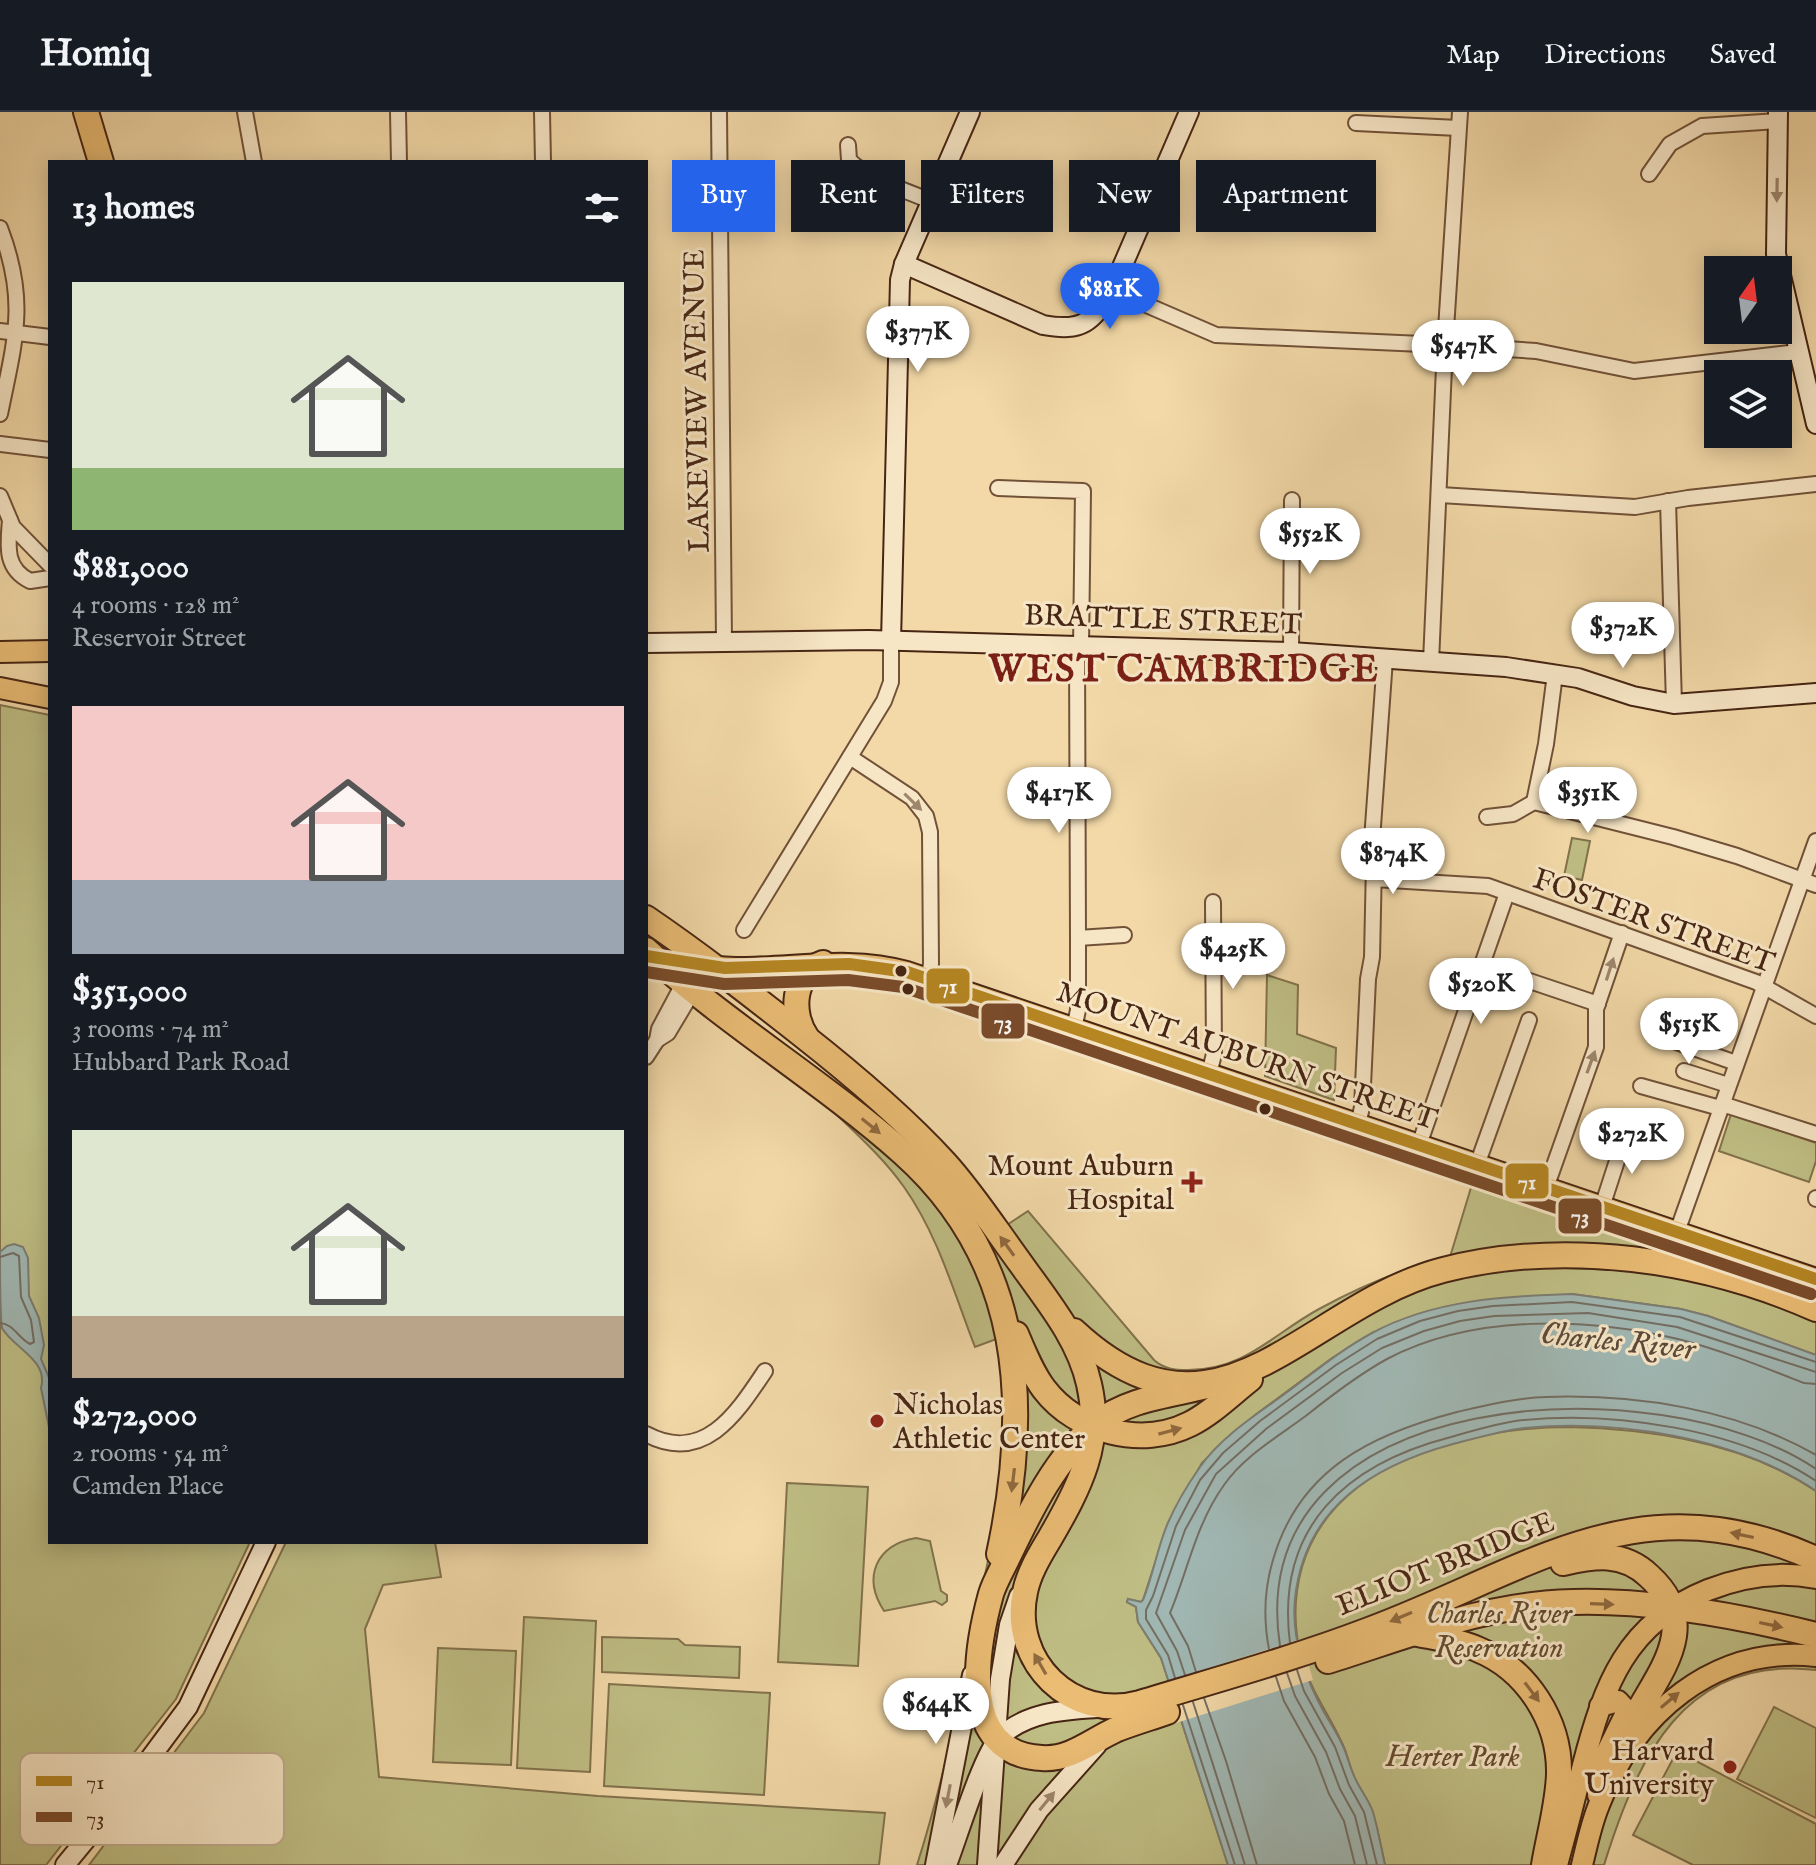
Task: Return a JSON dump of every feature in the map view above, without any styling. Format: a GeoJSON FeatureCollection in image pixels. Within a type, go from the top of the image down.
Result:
{"type":"FeatureCollection","features":[{"type":"Feature","properties":{"kind":"highway"},"geometry":{"type":"LineString","coordinates":[[86,112],[100,160]]}},
{"type":"Feature","properties":{"kind":"highway"},"geometry":{"type":"LineString","coordinates":[[648,919],[716,967],[876,1094],[939,1157],[966,1189],[1053,1309],[1083,1364],[1091,1393],[1094,1426],[1091,1454],[1082,1479],[1029,1578],[1023,1603],[1025,1628],[1042,1670],[1058,1688],[1077,1700],[1101,1708]]}},
{"type":"Feature","properties":{"kind":"highway"},"geometry":{"type":"LineString","coordinates":[[649,955],[688,988],[867,1122],[919,1168],[973,1237],[1033,1372],[1044,1390],[1066,1412],[1094,1426],[1139,1436],[1179,1429],[1200,1419],[1277,1356]]}},
{"type":"Feature","properties":{"kind":"highway"},"geometry":{"type":"LineString","coordinates":[[649,955],[716,988],[939,1157]]}},
{"type":"Feature","properties":{"kind":"highway"},"geometry":{"type":"LineString","coordinates":[[809,1040],[798,1023],[796,1000],[806,973],[823,963]]}},
{"type":"Feature","properties":{"kind":"highway"},"geometry":{"type":"LineString","coordinates":[[992,1592],[1036,1502],[1071,1450],[1094,1426],[1133,1404],[1228,1380],[1277,1356],[1367,1301],[1413,1279],[1459,1266],[1517,1258],[1596,1257],[1674,1266],[1742,1282],[1816,1309]]}},
{"type":"Feature","properties":{"kind":"highway"},"geometry":{"type":"LineString","coordinates":[[996,1292],[1015,1384],[1017,1428],[1012,1487],[978,1674],[980,1704],[987,1726],[997,1740],[1018,1754],[1049,1758],[1073,1752],[1143,1711]]}},
{"type":"Feature","properties":{"kind":"highway"},"geometry":{"type":"LineString","coordinates":[[1053,1309],[1092,1348],[1132,1373],[1182,1384],[1228,1380]]}},
{"type":"Feature","properties":{"kind":"highway","name":"ELIOT BRIDGE"},"geometry":{"type":"LineString","coordinates":[[1335,1650],[1374,1628],[1594,1538],[1663,1527],[1705,1528],[1775,1543],[1816,1559]]}},
{"type":"Feature","properties":{"kind":"highway"},"geometry":{"type":"LineString","coordinates":[[1499,1575],[1590,1556],[1611,1557],[1631,1563],[1647,1574],[1661,1590],[1671,1609],[1674,1631],[1671,1654],[1662,1675],[1628,1730],[1609,1782]]}},
{"type":"Feature","properties":{"kind":"highway","name":"ELIOT BRIDGE"},"geometry":{"type":"LineString","coordinates":[[1101,1708],[1143,1711],[1335,1650],[1541,1604],[1671,1609],[1816,1635]]}},
{"type":"Feature","properties":{"kind":"highway"},"geometry":{"type":"LineString","coordinates":[[1416,1633],[1463,1644],[1496,1658],[1527,1685],[1542,1706],[1555,1740],[1559,1768],[1544,1865]]}},
{"type":"Feature","properties":{"kind":"main road"},"geometry":{"type":"LineString","coordinates":[[948,160],[970,112]]}},
{"type":"Feature","properties":{"kind":"main road"},"geometry":{"type":"LineString","coordinates":[[904,264],[1043,325],[1067,329],[1083,325],[1097,314],[1112,290],[1189,112]]}},
{"type":"Feature","properties":{"kind":"main road"},"geometry":{"type":"LineString","coordinates":[[1778,116],[1776,254],[1816,424]]}},
{"type":"Feature","properties":{"kind":"main road"},"geometry":{"type":"LineString","coordinates":[[891,641],[900,280],[921,223]]}},
{"type":"Feature","properties":{"kind":"main road","name":"BRATTLE STREET"},"geometry":{"type":"LineString","coordinates":[[648,643],[891,641],[1291,652],[1506,667],[1592,682],[1645,699],[1674,704],[1816,693]]}},
{"type":"Feature","properties":{"kind":"main road"},"geometry":{"type":"LineString","coordinates":[[3,654],[48,651]]}},
{"type":"Feature","properties":{"kind":"main road"},"geometry":{"type":"LineString","coordinates":[[0,688],[48,698]]}},
{"type":"Feature","properties":{"kind":"main road","name":"MOUNT AUBURN STREET"},"geometry":{"type":"LineString","coordinates":[[649,955],[716,967],[823,963],[875,965],[928,979],[1816,1279]]}},
{"type":"Feature","properties":{"kind":"main road"},"geometry":{"type":"LineString","coordinates":[[154,1753],[188,1707],[265,1544]]}},
{"type":"Feature","properties":{"kind":"main road"},"geometry":{"type":"LineString","coordinates":[[987,1865],[1000,1679],[1009,1625],[1023,1586],[1039,1558]]}},
{"type":"Feature","properties":{"kind":"main road"},"geometry":{"type":"LineString","coordinates":[[1557,1865],[1600,1706],[1610,1680],[1650,1624],[1708,1590],[1739,1580],[1780,1575],[1816,1578]]}},
{"type":"Feature","properties":{"kind":"main road"},"geometry":{"type":"LineString","coordinates":[[935,1865],[967,1696],[983,1637]]}},
{"type":"Feature","properties":{"kind":"main road"},"geometry":{"type":"LineString","coordinates":[[1582,1865],[1597,1811],[1609,1782],[1624,1754],[1666,1703],[1724,1667],[1751,1659],[1784,1655],[1816,1656]]}},
{"type":"Feature","properties":{"kind":"main road"},"geometry":{"type":"LineString","coordinates":[[1597,1811],[1602,1762],[1627,1711],[1618,1701],[1600,1706]]}},
{"type":"Feature","properties":{"kind":"main road"},"geometry":{"type":"LineString","coordinates":[[947,1865],[997,1740],[1017,1725],[1042,1714],[1101,1708]]}},
{"type":"Feature","properties":{"kind":"main road"},"geometry":{"type":"LineString","coordinates":[[1003,1865],[1044,1804],[1107,1734]]}},
{"type":"Feature","properties":{"kind":"main road"},"geometry":{"type":"LineString","coordinates":[[65,1865],[82,1845]]}},
{"type":"Feature","properties":{"kind":"street"},"geometry":{"type":"LineString","coordinates":[[245,112],[254,160]]}},
{"type":"Feature","properties":{"kind":"street"},"geometry":{"type":"LineString","coordinates":[[398,112],[399,160]]}},
{"type":"Feature","properties":{"kind":"street"},"geometry":{"type":"LineString","coordinates":[[542,112],[543,160]]}},
{"type":"Feature","properties":{"kind":"street","name":"LAKEVIEW AVENUE"},"geometry":{"type":"LineString","coordinates":[[719,112],[724,642]]}},
{"type":"Feature","properties":{"kind":"street"},"geometry":{"type":"LineString","coordinates":[[1431,662],[1445,345],[1460,112]]}},
{"type":"Feature","properties":{"kind":"street"},"geometry":{"type":"LineString","coordinates":[[1649,174],[1670,144],[1702,126],[1778,116]]}},
{"type":"Feature","properties":{"kind":"street"},"geometry":{"type":"LineString","coordinates":[[1356,123],[1458,128]]}},
{"type":"Feature","properties":{"kind":"street"},"geometry":{"type":"LineString","coordinates":[[848,145],[849,160],[856,167],[921,197]]}},
{"type":"Feature","properties":{"kind":"street"},"geometry":{"type":"LineString","coordinates":[[0,228],[17,287],[8,332],[0,414]]}},
{"type":"Feature","properties":{"kind":"street"},"geometry":{"type":"LineString","coordinates":[[1112,290],[1216,335],[1536,351],[1634,371],[1798,352]]}},
{"type":"Feature","properties":{"kind":"street"},"geometry":{"type":"LineString","coordinates":[[8,332],[48,337]]}},
{"type":"Feature","properties":{"kind":"street"},"geometry":{"type":"LineString","coordinates":[[0,444],[48,450]]}},
{"type":"Feature","properties":{"kind":"street"},"geometry":{"type":"LineString","coordinates":[[1440,495],[1635,507],[1816,484]]}},
{"type":"Feature","properties":{"kind":"street"},"geometry":{"type":"LineString","coordinates":[[998,488],[1083,491],[1079,647],[1078,1010],[1074,1029]]}},
{"type":"Feature","properties":{"kind":"street"},"geometry":{"type":"LineString","coordinates":[[0,496],[10,520],[48,563]]}},
{"type":"Feature","properties":{"kind":"street"},"geometry":{"type":"LineString","coordinates":[[1291,652],[1292,500]]}},
{"type":"Feature","properties":{"kind":"street"},"geometry":{"type":"LineString","coordinates":[[1668,501],[1674,704]]}},
{"type":"Feature","properties":{"kind":"street"},"geometry":{"type":"LineString","coordinates":[[10,520],[8,552],[15,571],[30,581],[48,578]]}},
{"type":"Feature","properties":{"kind":"street"},"geometry":{"type":"LineString","coordinates":[[744,930],[889,692],[891,641]]}},
{"type":"Feature","properties":{"kind":"street"},"geometry":{"type":"LineString","coordinates":[[1358,1125],[1362,1107],[1368,979],[1372,957],[1372,840],[1385,659]]}},
{"type":"Feature","properties":{"kind":"street"},"geometry":{"type":"LineString","coordinates":[[1534,802],[1546,744],[1555,674]]}},
{"type":"Feature","properties":{"kind":"street"},"geometry":{"type":"LineString","coordinates":[[850,757],[912,798],[928,821],[931,856],[931,965],[928,979]]}},
{"type":"Feature","properties":{"kind":"street"},"geometry":{"type":"LineString","coordinates":[[1487,817],[1513,814],[1534,802],[1673,837],[1737,856],[1809,883]]}},
{"type":"Feature","properties":{"kind":"street"},"geometry":{"type":"LineString","coordinates":[[1677,1232],[1765,986],[1809,883],[1816,841]]}},
{"type":"Feature","properties":{"kind":"street","name":"FOSTER STREET"},"geometry":{"type":"LineString","coordinates":[[1374,879],[1478,884],[1765,986],[1816,1016]]}},
{"type":"Feature","properties":{"kind":"street"},"geometry":{"type":"LineString","coordinates":[[1419,1145],[1507,893]]}},
{"type":"Feature","properties":{"kind":"street"},"geometry":{"type":"LineString","coordinates":[[1209,1074],[1214,1054],[1213,902]]}},
{"type":"Feature","properties":{"kind":"street"},"geometry":{"type":"LineString","coordinates":[[1546,1188],[1596,1047],[1595,1013],[1622,933]]}},
{"type":"Feature","properties":{"kind":"street"},"geometry":{"type":"LineString","coordinates":[[1078,938],[1124,935]]}},
{"type":"Feature","properties":{"kind":"street"},"geometry":{"type":"LineString","coordinates":[[1482,965],[1598,1004]]}},
{"type":"Feature","properties":{"kind":"street"},"geometry":{"type":"LineString","coordinates":[[648,1054],[657,1040],[659,1029],[688,988]]}},
{"type":"Feature","properties":{"kind":"street"},"geometry":{"type":"LineString","coordinates":[[1477,1165],[1529,1020]]}},
{"type":"Feature","properties":{"kind":"street"},"geometry":{"type":"LineString","coordinates":[[1654,1034],[1736,1063]]}},
{"type":"Feature","properties":{"kind":"street"},"geometry":{"type":"LineString","coordinates":[[1684,1071],[1728,1085]]}},
{"type":"Feature","properties":{"kind":"street"},"geometry":{"type":"LineString","coordinates":[[1641,1086],[1816,1134]]}},
{"type":"Feature","properties":{"kind":"street"},"geometry":{"type":"LineString","coordinates":[[1602,1207],[1626,1133]]}},
{"type":"Feature","properties":{"kind":"street"},"geometry":{"type":"LineString","coordinates":[[648,1435],[658,1440],[680,1443],[707,1438],[731,1418],[765,1371]]}},
{"type":"Feature","properties":{"kind":"green space"},"geometry":{"type":"Polygon","coordinates":[[[0,705],[48,715],[48,1544],[249,1544],[176,1699],[134,1753],[20,1753],[20,1845],[62,1845],[46,1865],[0,1865],[0,705]]]}},
{"type":"Feature","properties":{"kind":"green space"},"geometry":{"type":"Polygon","coordinates":[[[1572,838],[1590,841],[1582,880],[1564,876],[1572,838]]]}},
{"type":"Feature","properties":{"kind":"green space"},"geometry":{"type":"Polygon","coordinates":[[[1267,975],[1298,985],[1297,1034],[1336,1048],[1334,1100],[1265,1076],[1267,975]]]}},
{"type":"Feature","properties":{"kind":"green space"},"geometry":{"type":"Polygon","coordinates":[[[836,1114],[870,1137],[923,1181],[972,1248],[1028,1211],[1154,1360],[1170,1368],[1188,1370],[1226,1364],[1258,1349],[1319,1309],[1351,1293],[1399,1272],[1450,1257],[1473,1181],[1710,1257],[1715,1262],[1816,1296],[1816,1355],[1681,1309],[1572,1294],[1374,1332],[1332,1358],[1255,1415],[1202,1463],[1168,1523],[1143,1600],[1128,1599],[1127,1602],[1136,1607],[1138,1622],[1161,1658],[1228,1865],[917,1865],[950,1741],[999,1503],[1006,1433],[1001,1354],[999,1338],[975,1347],[944,1265],[916,1205],[889,1167],[836,1114]]]}},
{"type":"Feature","properties":{"kind":"green space"},"geometry":{"type":"Polygon","coordinates":[[[1731,1114],[1816,1143],[1816,1161],[1809,1182],[1719,1151],[1731,1114]]]}},
{"type":"Feature","properties":{"kind":"green space","name":"Charles River Reservation"},"geometry":{"type":"Polygon","coordinates":[[[1570,1427],[1666,1435],[1729,1450],[1760,1461],[1816,1491],[1816,1670],[1770,1669],[1732,1679],[1700,1697],[1673,1722],[1651,1752],[1632,1788],[1604,1865],[1385,1865],[1371,1808],[1303,1663],[1295,1615],[1302,1567],[1319,1530],[1343,1500],[1375,1475],[1411,1456],[1491,1434],[1570,1427]]]}},
{"type":"Feature","properties":{"kind":"green space"},"geometry":{"type":"Polygon","coordinates":[[[787,1483],[868,1487],[858,1666],[778,1662],[787,1483]]]}},
{"type":"Feature","properties":{"kind":"green space"},"geometry":{"type":"Polygon","coordinates":[[[916,1538],[930,1541],[941,1591],[947,1595],[947,1601],[942,1605],[935,1601],[884,1611],[874,1586],[877,1564],[891,1548],[916,1538]]]}},
{"type":"Feature","properties":{"kind":"green space"},"geometry":{"type":"Polygon","coordinates":[[[285,1544],[435,1544],[441,1577],[383,1585],[365,1629],[379,1777],[598,1796],[885,1813],[879,1865],[89,1865],[104,1845],[284,1845],[284,1753],[174,1753],[204,1713],[285,1544]]]}},
{"type":"Feature","properties":{"kind":"green space"},"geometry":{"type":"Polygon","coordinates":[[[524,1617],[596,1621],[590,1772],[517,1768],[524,1617]]]}},
{"type":"Feature","properties":{"kind":"green space"},"geometry":{"type":"Polygon","coordinates":[[[602,1637],[678,1639],[685,1645],[740,1647],[739,1678],[602,1672],[602,1637]]]}},
{"type":"Feature","properties":{"kind":"green space"},"geometry":{"type":"Polygon","coordinates":[[[438,1648],[516,1651],[511,1765],[433,1762],[438,1648]]]}},
{"type":"Feature","properties":{"kind":"green space"},"geometry":{"type":"Polygon","coordinates":[[[609,1684],[770,1693],[764,1795],[604,1786],[609,1684]]]}},
{"type":"Feature","properties":{"kind":"green space"},"geometry":{"type":"Polygon","coordinates":[[[1774,1707],[1816,1728],[1816,1818],[1737,1779],[1774,1707]]]}},
{"type":"Feature","properties":{"kind":"green space"},"geometry":{"type":"Polygon","coordinates":[[[1677,1751],[1816,1824],[1816,1865],[1693,1865],[1633,1835],[1677,1751]]]}},
{"type":"Feature","properties":{"kind":"water"},"geometry":{"type":"Polygon","coordinates":[[[14,1244],[23,1247],[28,1258],[29,1296],[39,1318],[44,1345],[41,1359],[48,1375],[48,1422],[40,1370],[2,1328],[0,1252],[14,1244]]]}},
{"type":"Feature","properties":{"kind":"water","name":"Charles River"},"geometry":{"type":"Polygon","coordinates":[[[1572,1294],[1681,1309],[1816,1355],[1816,1491],[1785,1473],[1714,1445],[1676,1436],[1598,1427],[1524,1428],[1497,1433],[1423,1453],[1370,1479],[1347,1496],[1328,1516],[1313,1539],[1301,1566],[1294,1613],[1306,1673],[1371,1808],[1385,1865],[1228,1865],[1161,1658],[1138,1622],[1136,1607],[1127,1602],[1128,1599],[1143,1600],[1160,1543],[1186,1488],[1208,1456],[1238,1428],[1372,1333],[1419,1313],[1469,1302],[1572,1294]]]}},
{"type":"Feature","properties":{"kind":"pier"},"geometry":{"type":"Polygon","coordinates":[[[1301,1639],[1313,1680],[1176,1723],[1164,1682],[1301,1639]]]}},
{"type":"Feature","properties":{"kind":"transit line","name":"71"},"geometry":{"type":"LineString","coordinates":[[648,956],[725,968],[849,964],[907,972],[1816,1279]]}},
{"type":"Feature","properties":{"kind":"transit line","name":"73"},"geometry":{"type":"LineString","coordinates":[[648,972],[724,984],[848,980],[903,987],[1811,1294]]}},
{"type":"Feature","properties":{"kind":"place","name":"Mount Auburn Hospital"},"geometry":{"type":"Point","coordinates":[1192,1182]}},
{"type":"Feature","properties":{"kind":"place","name":"Nicholas Athletic Center"},"geometry":{"type":"Point","coordinates":[877,1421]}},
{"type":"Feature","properties":{"kind":"place","name":"Harvard University"},"geometry":{"type":"Point","coordinates":[1730,1767]}},
{"type":"Feature","properties":{"kind":"district","name":"WEST CAMBRIDGE"},"geometry":{"type":"Point","coordinates":[1184,668]}},
{"type":"Feature","properties":{"kind":"park label","name":"Herter Park"},"geometry":{"type":"Point","coordinates":[1453,1756]}}]}
